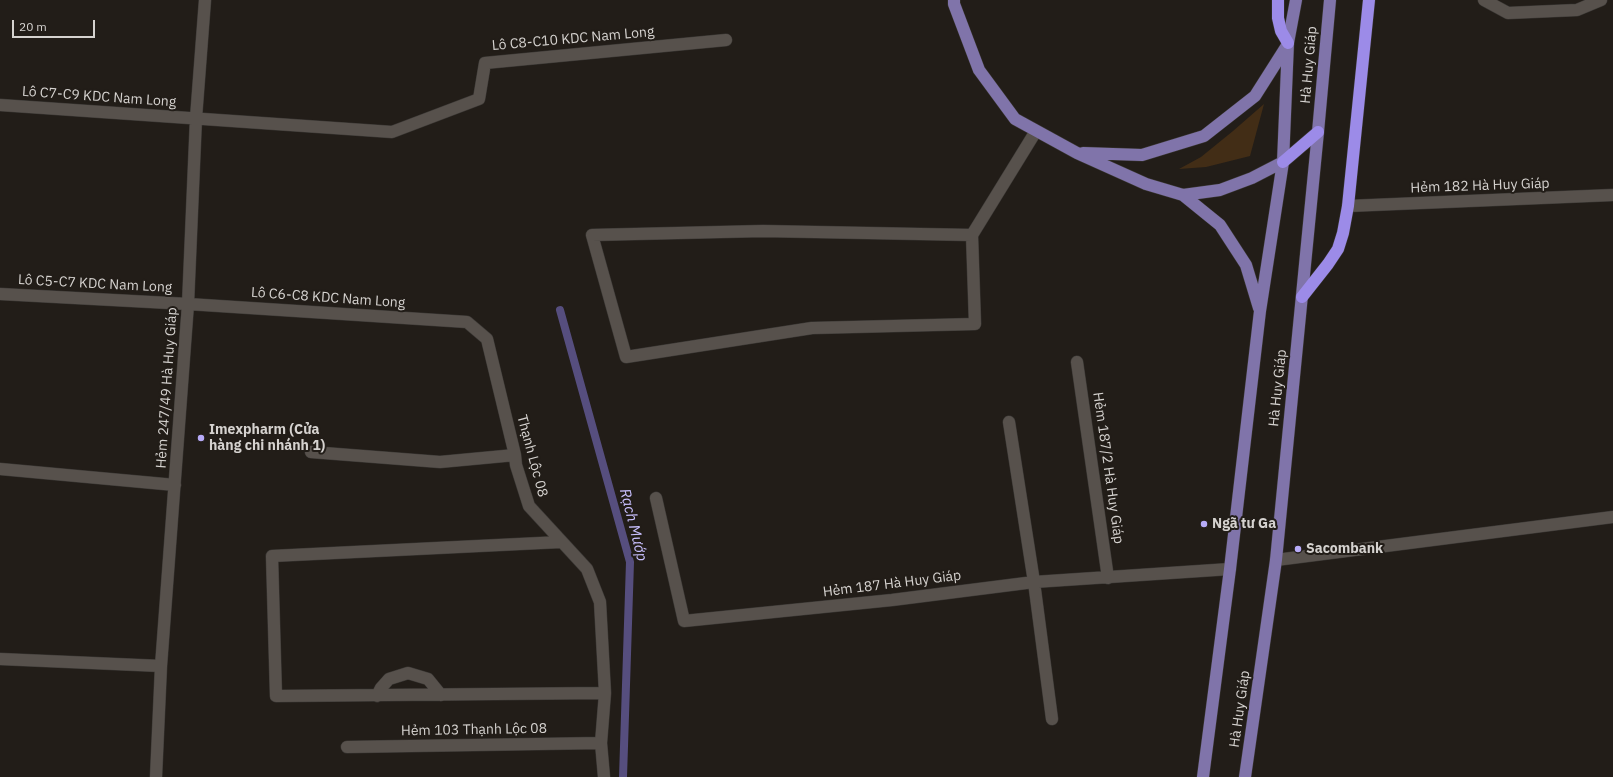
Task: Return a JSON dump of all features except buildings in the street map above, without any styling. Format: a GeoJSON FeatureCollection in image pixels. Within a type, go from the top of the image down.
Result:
{"type":"FeatureCollection","features":[{"type":"Feature","properties":{"kind":"highway"},"geometry":{"type":"LineString","coordinates":[[1278,0],[1278,18],[1281,31],[1288,43]]}},
{"type":"Feature","properties":{"kind":"highway"},"geometry":{"type":"LineString","coordinates":[[1302,297],[1338,249],[1343,233],[1348,206],[1369,0]]}},
{"type":"Feature","properties":{"kind":"highway"},"geometry":{"type":"LineString","coordinates":[[1283,162],[1318,132]]}},
{"type":"Feature","properties":{"kind":"main road"},"geometry":{"type":"LineString","coordinates":[[954,0],[954,4],[979,70],[1015,119],[1077,153],[1146,184],[1183,195],[1220,225],[1246,265],[1260,311]]}},
{"type":"Feature","properties":{"kind":"main road","name":"Hà Huy Giáp"},"geometry":{"type":"LineString","coordinates":[[1203,777],[1230,569],[1260,311],[1283,162],[1288,43],[1296,0]]}},
{"type":"Feature","properties":{"kind":"main road","name":"Hà Huy Giáp"},"geometry":{"type":"LineString","coordinates":[[1245,777],[1276,560],[1330,0]]}},
{"type":"Feature","properties":{"kind":"main road"},"geometry":{"type":"LineString","coordinates":[[1077,153],[1142,155],[1204,136],[1255,96],[1288,43]]}},
{"type":"Feature","properties":{"kind":"main road"},"geometry":{"type":"LineString","coordinates":[[1183,195],[1220,190],[1252,178],[1283,162]]}},
{"type":"Feature","properties":{"kind":"street","name":"Hẻm 247/49 Hà Huy Giáp"},"geometry":{"type":"LineString","coordinates":[[156,777],[161,666],[188,304],[196,118],[205,0]]}},
{"type":"Feature","properties":{"kind":"street"},"geometry":{"type":"LineString","coordinates":[[1484,0],[1508,13],[1577,10],[1601,0]]}},
{"type":"Feature","properties":{"kind":"street","name":"Lô C8-C10 KDC Nam Long"},"geometry":{"type":"LineString","coordinates":[[196,118],[392,132],[479,99],[485,63],[726,40]]}},
{"type":"Feature","properties":{"kind":"street","name":"Lô C7-C9 KDC Nam Long"},"geometry":{"type":"LineString","coordinates":[[0,105],[196,118]]}},
{"type":"Feature","properties":{"kind":"street"},"geometry":{"type":"LineString","coordinates":[[972,235],[763,231],[592,234],[626,357],[812,328],[975,324],[972,235],[1036,131]]}},
{"type":"Feature","properties":{"kind":"street","name":"Hẻm 182 Hà Huy Giáp"},"geometry":{"type":"LineString","coordinates":[[1348,206],[1613,195]]}},
{"type":"Feature","properties":{"kind":"street","name":"Lô C5-C7 KDC Nam Long"},"geometry":{"type":"LineString","coordinates":[[0,294],[188,304]]}},
{"type":"Feature","properties":{"kind":"street","name":"Lô C6-C8 KDC Nam Long"},"geometry":{"type":"LineString","coordinates":[[188,304],[467,322]]}},
{"type":"Feature","properties":{"kind":"street","name":"Thạnh Lộc 08"},"geometry":{"type":"LineString","coordinates":[[467,322],[487,339],[515,455],[516,465],[530,506],[587,569],[600,602],[605,693],[601,743],[604,777]]}},
{"type":"Feature","properties":{"kind":"street","name":"Hẻm 187/2 Hà Huy Giáp"},"geometry":{"type":"LineString","coordinates":[[1078,362],[1108,578]]}},
{"type":"Feature","properties":{"kind":"street"},"geometry":{"type":"LineString","coordinates":[[1009,422],[1034,582],[1052,719]]}},
{"type":"Feature","properties":{"kind":"street"},"geometry":{"type":"LineString","coordinates":[[310,452],[440,462],[515,455]]}},
{"type":"Feature","properties":{"kind":"street"},"geometry":{"type":"LineString","coordinates":[[0,469],[175,485]]}},
{"type":"Feature","properties":{"kind":"street","name":"Hẻm 187 Hà Huy Giáp"},"geometry":{"type":"LineString","coordinates":[[656,498],[684,621],[892,600],[1034,582],[1230,569]]}},
{"type":"Feature","properties":{"kind":"street"},"geometry":{"type":"LineString","coordinates":[[1276,560],[1613,517]]}},
{"type":"Feature","properties":{"kind":"street"},"geometry":{"type":"LineString","coordinates":[[561,542],[272,556],[276,696],[605,693]]}},
{"type":"Feature","properties":{"kind":"street"},"geometry":{"type":"LineString","coordinates":[[0,659],[161,666]]}},
{"type":"Feature","properties":{"kind":"street"},"geometry":{"type":"LineString","coordinates":[[377,696],[381,688],[389,679],[408,673],[428,679],[441,695]]}},
{"type":"Feature","properties":{"kind":"street","name":"Hẻm 103 Thạnh Lộc 08"},"geometry":{"type":"LineString","coordinates":[[347,748],[601,743]]}},
{"type":"Feature","properties":{"kind":"shaded area"},"geometry":{"type":"Polygon","coordinates":[[[1264,104],[1250,156],[1206,167],[1179,169],[1201,157],[1264,104]]]}},
{"type":"Feature","properties":{"kind":"waterway","name":"Rạch Mướp"},"geometry":{"type":"LineString","coordinates":[[560,310],[630,562],[623,777]]}},
{"type":"Feature","properties":{"kind":"place","name":"Imexpharm (Cửa hàng chi nhánh 1)"},"geometry":{"type":"Point","coordinates":[201,438]}},
{"type":"Feature","properties":{"kind":"place","name":"Ngã tư Ga"},"geometry":{"type":"Point","coordinates":[1204,524]}},
{"type":"Feature","properties":{"kind":"place","name":"Sacombank"},"geometry":{"type":"Point","coordinates":[1298,549]}}]}
